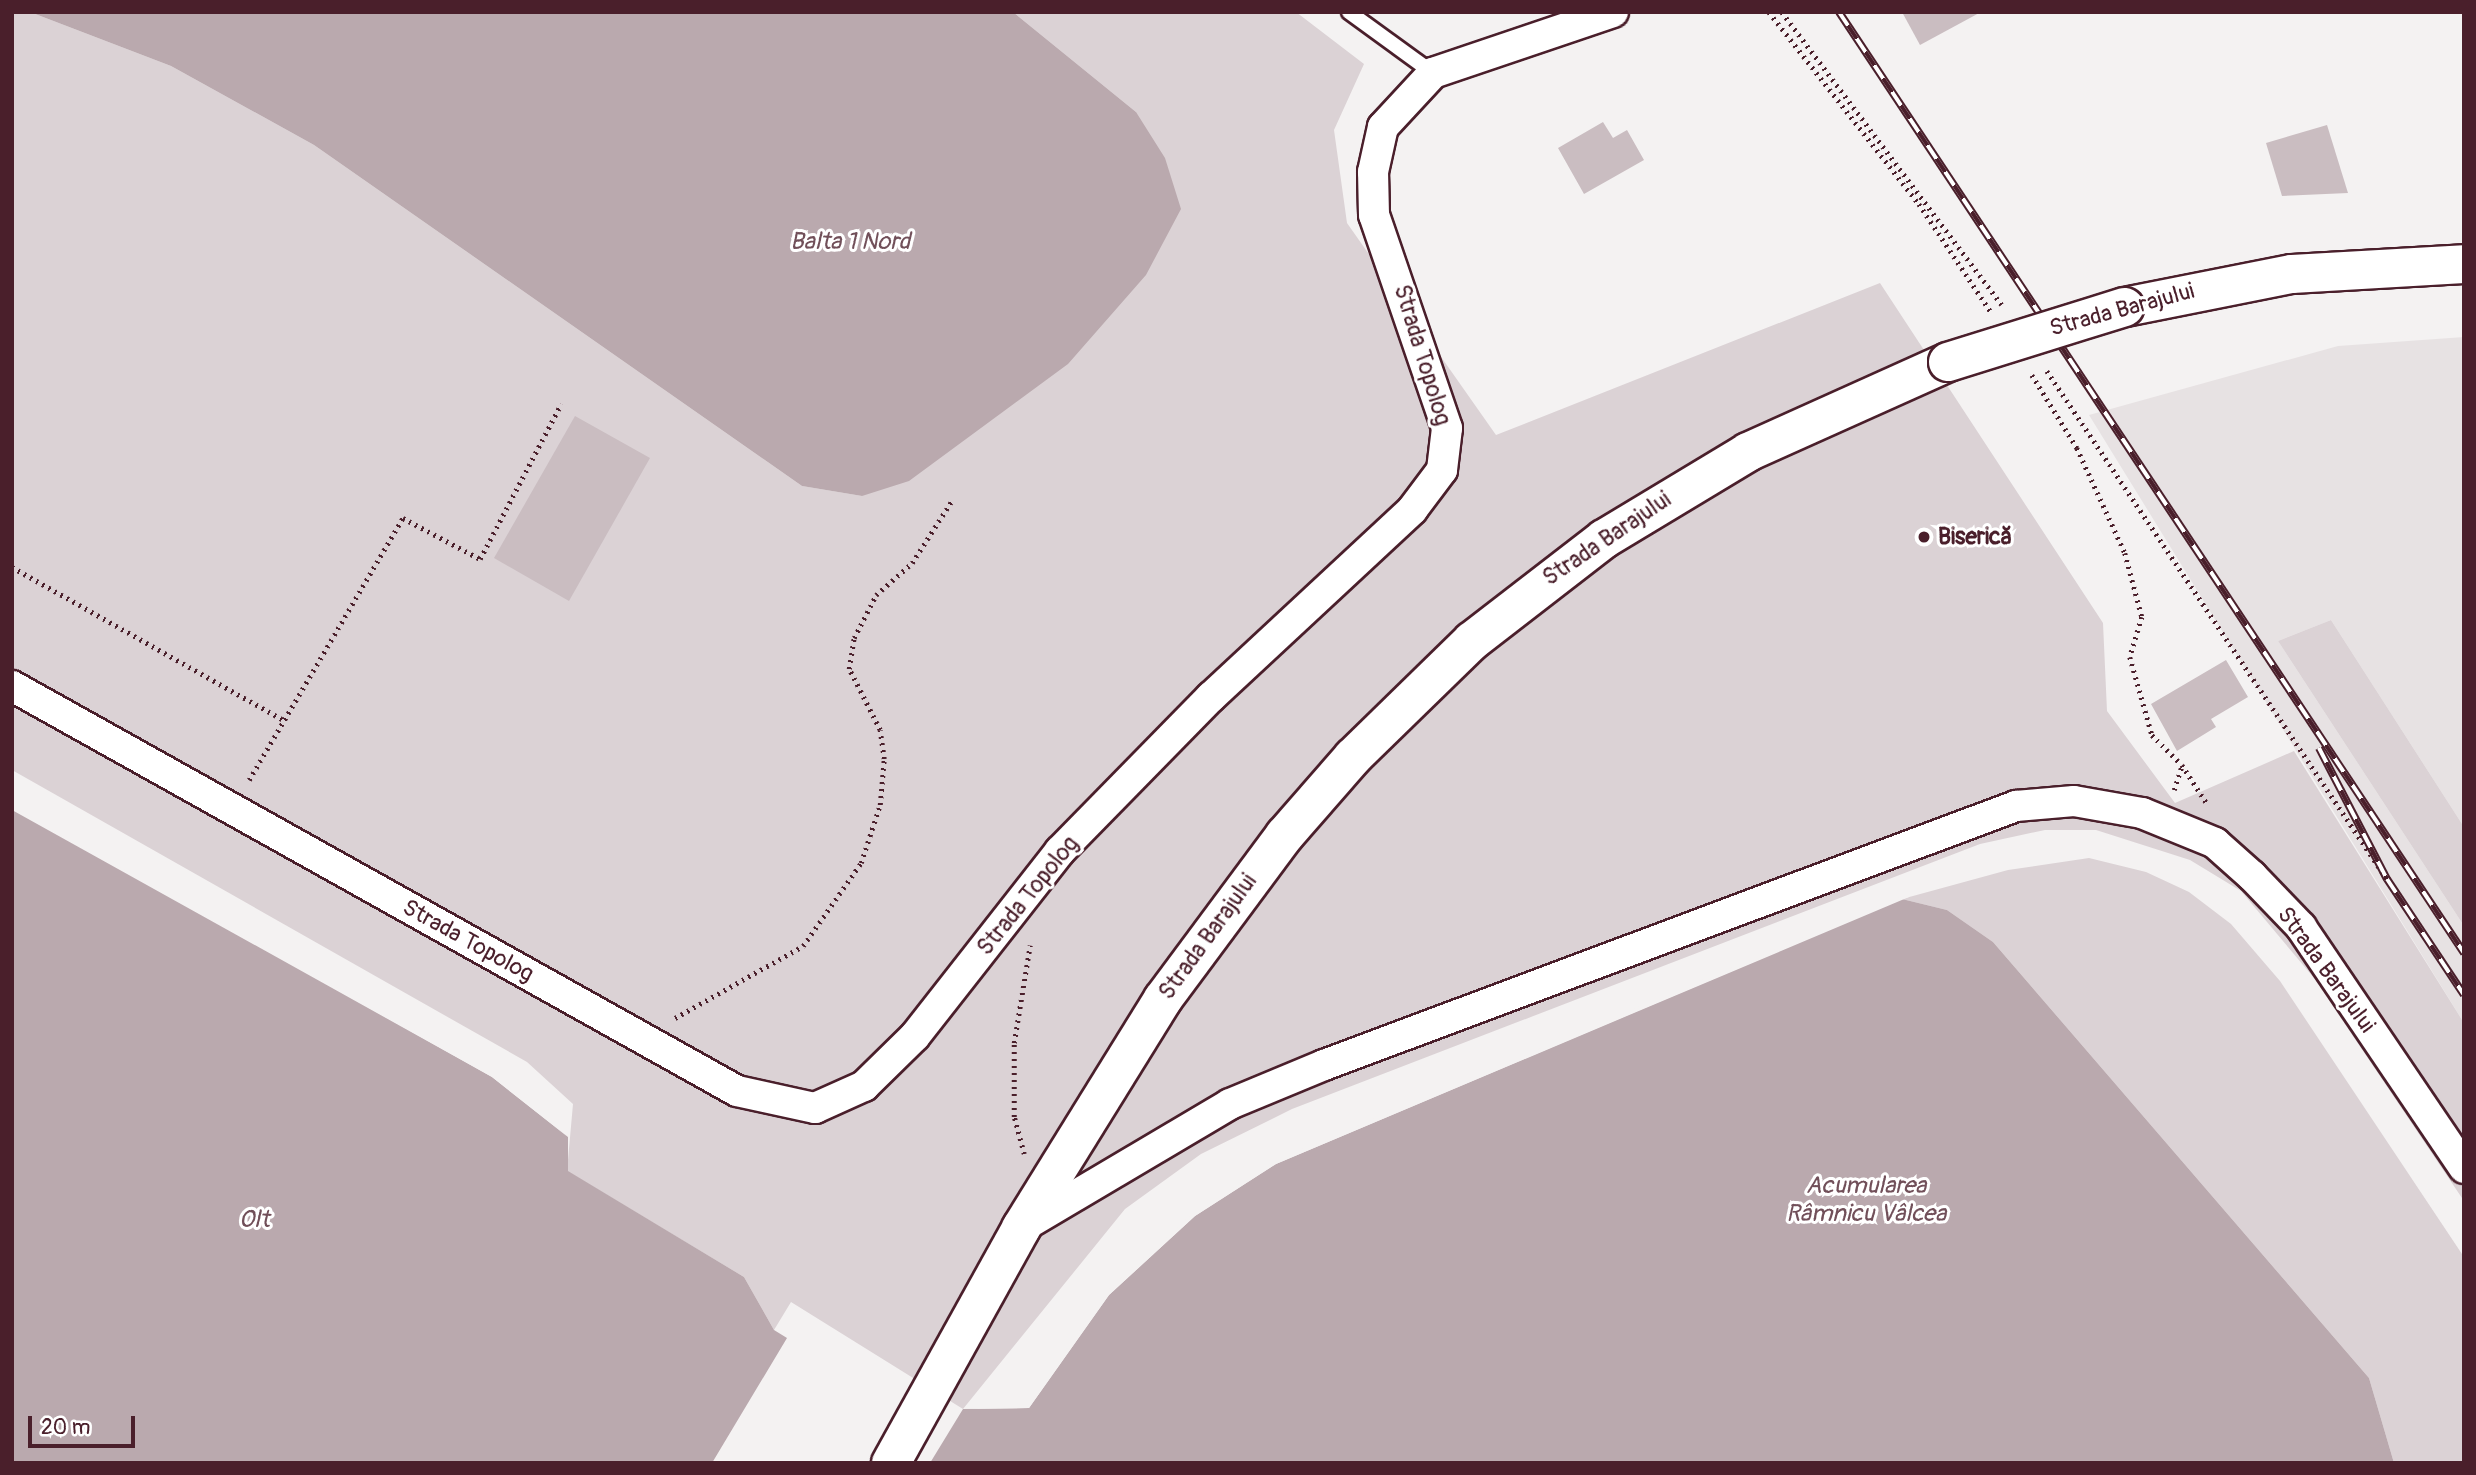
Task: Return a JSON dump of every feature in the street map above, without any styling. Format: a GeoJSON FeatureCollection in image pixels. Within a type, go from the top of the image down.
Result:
{"type":"FeatureCollection","features":[{"type":"Feature","properties":{"kind":"highway","name":"Strada Barajului"},"geometry":{"type":"LineString","coordinates":[[891,1463],[1021,1228],[1163,999],[1285,835],[1353,757],[1472,641],[1536,587],[1679,491],[1821,416],[1948,362],[2125,307],[2292,274],[2464,264]]}},
{"type":"Feature","properties":{"kind":"street","name":"Strada Topolog"},"geometry":{"type":"LineString","coordinates":[[12,686],[737,1091],[773,1102],[815,1108],[864,1086],[915,1036],[1060,851],[1211,697],[1412,510],[1442,470],[1447,428],[1374,215],[1373,172],[1383,127],[1433,73],[1613,12]]}},
{"type":"Feature","properties":{"kind":"street","name":"Strada Barajului"},"geometry":{"type":"LineString","coordinates":[[1021,1228],[1230,1104],[1289,1080],[2016,806],[2074,801],[2142,813],[2215,843],[2301,927],[2464,1168]]}},
{"type":"Feature","properties":{"kind":"lane"},"geometry":{"type":"LineString","coordinates":[[1349,12],[1433,73]]}},
{"type":"Feature","properties":{"kind":"path"},"geometry":{"type":"LineString","coordinates":[[1782,12],[2009,315]]}},
{"type":"Feature","properties":{"kind":"path"},"geometry":{"type":"LineString","coordinates":[[2039,360],[2386,879]]}},
{"type":"Feature","properties":{"kind":"path"},"geometry":{"type":"LineString","coordinates":[[232,809],[403,518],[480,559],[561,404]]}},
{"type":"Feature","properties":{"kind":"path"},"geometry":{"type":"LineString","coordinates":[[640,1037],[803,946],[855,873],[880,805],[884,759],[880,730],[849,669],[854,638],[876,595],[912,564],[953,499]]}},
{"type":"Feature","properties":{"kind":"path"},"geometry":{"type":"LineString","coordinates":[[12,567],[284,720]]}},
{"type":"Feature","properties":{"kind":"path"},"geometry":{"type":"LineString","coordinates":[[2136,696],[2152,735],[2202,791],[2215,843]]}},
{"type":"Feature","properties":{"kind":"path"},"geometry":{"type":"LineString","coordinates":[[1032,936],[1014,1043],[1014,1117],[1026,1160],[1047,1185]]}},
{"type":"Feature","properties":{"kind":"shaded area"},"geometry":{"type":"Polygon","coordinates":[[[12,12],[30,12],[171,66],[314,145],[802,486],[862,496],[1136,112],[1013,12],[1296,12],[1364,64],[1334,130],[1347,223],[1496,435],[1880,283],[2103,623],[2107,711],[2175,803],[2294,751],[2464,1023],[2464,1201],[2314,978],[2241,891],[2190,860],[2096,830],[2045,830],[1980,844],[1292,1109],[1201,1154],[1125,1209],[963,1409],[791,1302],[774,1330],[744,1277],[567,1171],[573,1104],[527,1062],[12,770],[12,12]]]}},
{"type":"Feature","properties":{"kind":"shaded area"},"geometry":{"type":"Polygon","coordinates":[[[2464,337],[2464,827],[2331,620],[2278,641],[2464,926],[2464,1023],[2089,415],[2338,346],[2464,337]]]}},
{"type":"Feature","properties":{"kind":"shaded area"},"geometry":{"type":"Polygon","coordinates":[[[2331,620],[2464,827],[2464,926],[2278,641],[2331,620]]]}},
{"type":"Feature","properties":{"kind":"shaded area"},"geometry":{"type":"Polygon","coordinates":[[[2089,858],[2146,872],[2189,892],[2231,924],[2280,981],[2464,1257],[2464,1463],[2394,1463],[2369,1378],[1993,942],[1947,910],[1902,899],[2008,870],[2089,858]]]}},
{"type":"Feature","properties":{"kind":"water","name":"Balta 1 Nord"},"geometry":{"type":"Polygon","coordinates":[[[30,12],[1013,12],[1136,112],[1165,158],[1181,209],[1146,275],[1068,364],[909,481],[862,496],[802,486],[314,145],[171,66],[30,12]]]}},
{"type":"Feature","properties":{"kind":"water","name":"Olt"},"geometry":{"type":"Polygon","coordinates":[[[12,810],[492,1077],[568,1137],[568,1171],[744,1277],[774,1330],[787,1338],[712,1463],[12,1463],[12,810]]]}},
{"type":"Feature","properties":{"kind":"water","name":"Acumularea Râmnicu Vâlcea"},"geometry":{"type":"Polygon","coordinates":[[[1902,899],[1947,910],[1993,942],[2369,1378],[2394,1463],[930,1463],[963,1409],[1029,1408],[1109,1295],[1195,1216],[1276,1164],[1902,899]]]}},
{"type":"Feature","properties":{"kind":"pier"},"geometry":{"type":"Polygon","coordinates":[[[12,807],[494,1074],[568,1137],[492,1077],[12,807]]]}},
{"type":"Feature","properties":{"kind":"pier"},"geometry":{"type":"Polygon","coordinates":[[[1901,896],[1909,897],[1276,1164],[1195,1216],[1109,1295],[1029,1408],[963,1409],[1028,1405],[1106,1292],[1193,1213],[1274,1161],[1901,896]]]}},
{"type":"Feature","properties":{"kind":"building"},"geometry":{"type":"Polygon","coordinates":[[[1902,12],[1981,12],[1920,45],[1902,12]]]}},
{"type":"Feature","properties":{"kind":"building"},"geometry":{"type":"Polygon","coordinates":[[[1603,122],[1613,138],[1627,130],[1644,160],[1584,194],[1558,148],[1603,122]]]}},
{"type":"Feature","properties":{"kind":"building"},"geometry":{"type":"Polygon","coordinates":[[[2327,125],[2348,193],[2282,196],[2266,143],[2327,125]]]}},
{"type":"Feature","properties":{"kind":"building"},"geometry":{"type":"Polygon","coordinates":[[[575,416],[650,458],[569,601],[494,558],[575,416]]]}},
{"type":"Feature","properties":{"kind":"building"},"geometry":{"type":"Polygon","coordinates":[[[2226,660],[2248,697],[2211,719],[2216,727],[2177,751],[2151,704],[2226,660]]]}},
{"type":"Feature","properties":{"kind":"railway"},"geometry":{"type":"LineString","coordinates":[[1839,12],[2464,953]]}},
{"type":"Feature","properties":{"kind":"railway"},"geometry":{"type":"LineString","coordinates":[[2319,748],[2387,879],[2464,995]]}},
{"type":"Feature","properties":{"kind":"place","name":"Biserică"},"geometry":{"type":"Point","coordinates":[1924,537]}}]}
